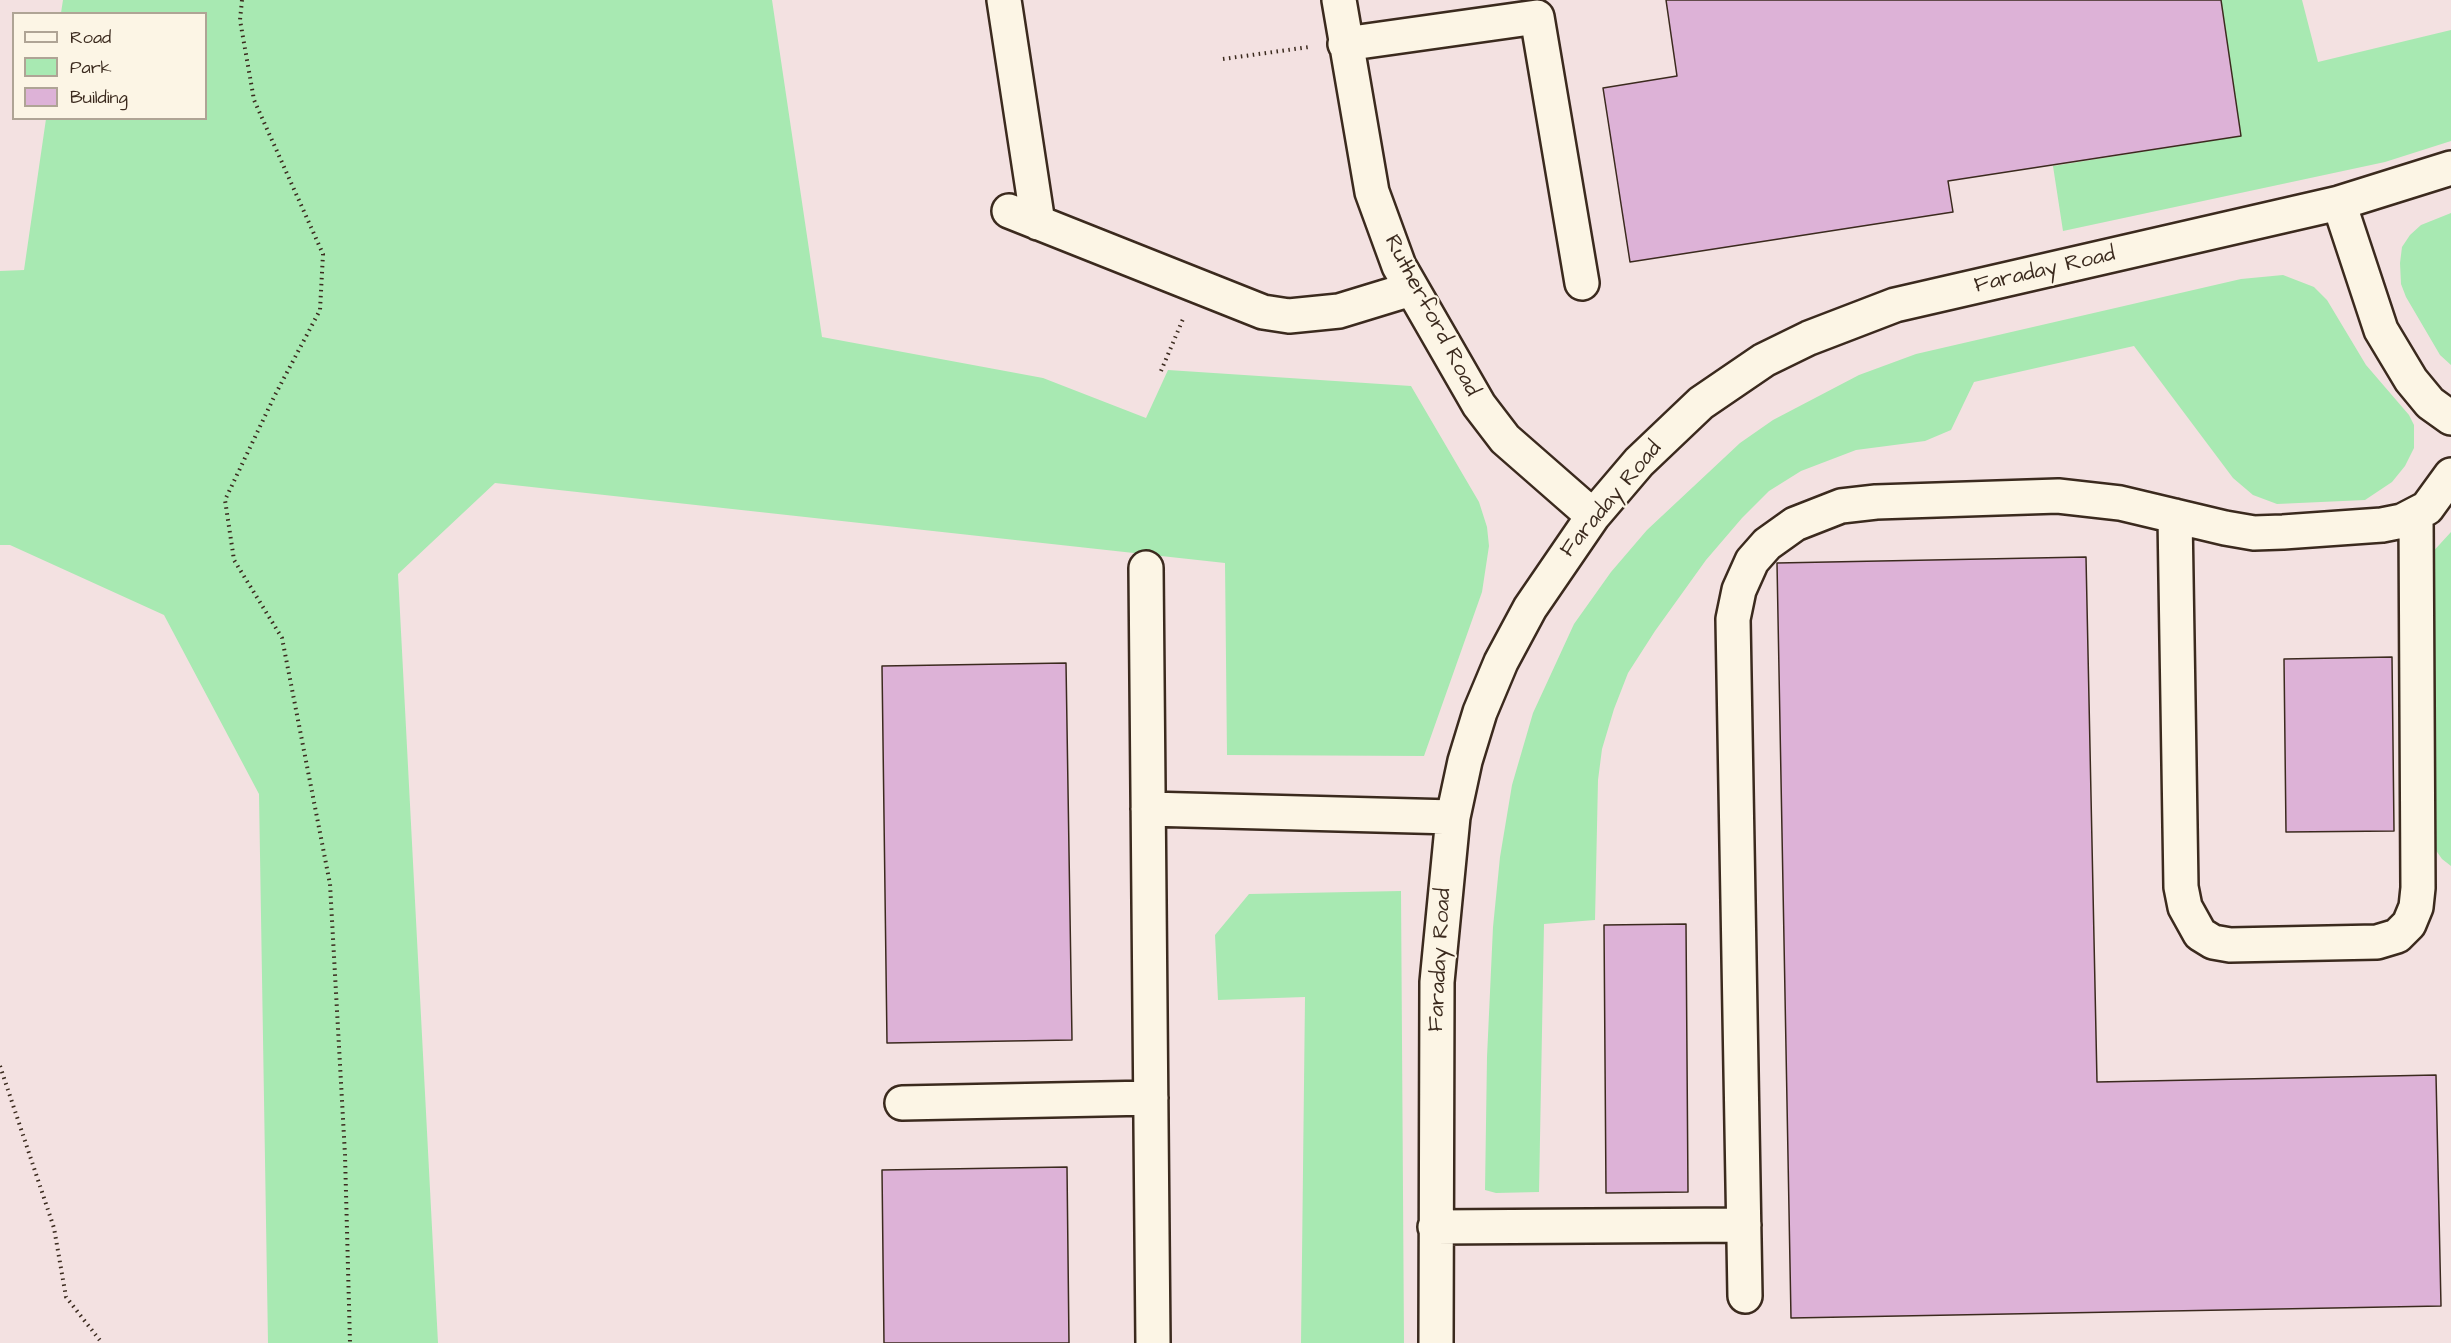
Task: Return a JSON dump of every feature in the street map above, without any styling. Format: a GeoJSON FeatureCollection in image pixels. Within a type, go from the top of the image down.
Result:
{"type":"FeatureCollection","features":[{"type":"Feature","properties":{"kind":"street"},"geometry":{"type":"LineString","coordinates":[[1004,0],[1023,217],[1263,312],[1289,316],[1339,311],[1411,289]]}},
{"type":"Feature","properties":{"kind":"street","name":"Rutherford Road"},"geometry":{"type":"LineString","coordinates":[[1339,0],[1372,192],[1389,243],[1411,289],[1479,405],[1505,439],[1593,516]]}},
{"type":"Feature","properties":{"kind":"street"},"geometry":{"type":"LineString","coordinates":[[1346,44],[1537,17],[1582,284]]}},
{"type":"Feature","properties":{"kind":"street","name":"Faraday Road"},"geometry":{"type":"LineString","coordinates":[[1436,1343],[1437,982],[1453,817],[1468,751],[1480,712],[1501,662],[1542,588],[1593,516],[1639,462],[1701,403],[1764,360],[1809,338],[1895,305],[2339,203],[2451,168]]}},
{"type":"Feature","properties":{"kind":"street"},"geometry":{"type":"LineString","coordinates":[[2339,203],[2381,330],[2410,381],[2430,403],[2451,418]]}},
{"type":"Feature","properties":{"kind":"street"},"geometry":{"type":"LineString","coordinates":[[1745,1296],[1733,619],[1739,590],[1752,561],[1767,544],[1795,524],[1841,506],[1876,502],[2058,496],[2120,503],[2225,528],[2264,532],[2382,525],[2416,516],[2438,497],[2451,475]]}},
{"type":"Feature","properties":{"kind":"street"},"geometry":{"type":"LineString","coordinates":[[2175,516],[2181,886],[2185,907],[2200,934],[2213,942],[2230,945],[2377,942],[2397,936],[2409,924],[2416,907],[2418,888],[2416,516]]}},
{"type":"Feature","properties":{"kind":"street"},"geometry":{"type":"LineString","coordinates":[[1146,568],[1153,1343]]}},
{"type":"Feature","properties":{"kind":"street"},"geometry":{"type":"LineString","coordinates":[[1148,809],[1453,817]]}},
{"type":"Feature","properties":{"kind":"street"},"geometry":{"type":"LineString","coordinates":[[902,1103],[1151,1098]]}},
{"type":"Feature","properties":{"kind":"street"},"geometry":{"type":"LineString","coordinates":[[1436,1227],[1744,1225]]}},
{"type":"Feature","properties":{"kind":"path"},"geometry":{"type":"LineString","coordinates":[[242,0],[240,20],[254,100],[323,254],[320,310],[275,395],[225,500],[234,560],[282,638],[330,884],[345,1155],[350,1343]]}},
{"type":"Feature","properties":{"kind":"path"},"geometry":{"type":"LineString","coordinates":[[1223,59],[1310,47]]}},
{"type":"Feature","properties":{"kind":"path"},"geometry":{"type":"LineString","coordinates":[[1161,371],[1198,286]]}},
{"type":"Feature","properties":{"kind":"path"},"geometry":{"type":"LineString","coordinates":[[0,1066],[54,1228],[66,1297],[102,1343]]}},
{"type":"Feature","properties":{"kind":"shaded area"},"geometry":{"type":"Polygon","coordinates":[[[0,0],[2451,0],[2451,1343],[0,1343],[0,0]]]}},
{"type":"Feature","properties":{"kind":"green space"},"geometry":{"type":"Polygon","coordinates":[[[63,0],[772,0],[822,337],[1043,378],[1146,418],[1168,370],[1411,386],[1479,502],[1487,527],[1489,546],[1482,592],[1424,756],[1227,755],[1225,563],[495,483],[398,574],[438,1343],[268,1343],[259,794],[164,615],[10,545],[0,545],[0,271],[24,270],[46,120],[207,120],[207,12],[61,12],[63,0]]]}},
{"type":"Feature","properties":{"kind":"green space"},"geometry":{"type":"Polygon","coordinates":[[[2221,0],[2302,0],[2318,62],[2451,30],[2451,141],[2385,162],[2063,231],[2053,166],[2241,136],[2221,0]]]}},
{"type":"Feature","properties":{"kind":"green space"},"geometry":{"type":"Polygon","coordinates":[[[2451,213],[2451,365],[2440,355],[2406,297],[2401,284],[2400,263],[2402,247],[2410,235],[2421,225],[2451,213]]]}},
{"type":"Feature","properties":{"kind":"green space"},"geometry":{"type":"Polygon","coordinates":[[[2283,275],[2314,287],[2327,300],[2366,365],[2409,415],[2414,425],[2414,448],[2405,466],[2392,482],[2365,500],[2277,504],[2253,495],[2233,478],[2134,346],[1974,382],[1951,430],[1925,441],[1856,450],[1801,471],[1769,491],[1742,518],[1706,560],[1655,631],[1628,673],[1614,709],[1602,749],[1598,780],[1595,920],[1544,924],[1539,1192],[1496,1193],[1485,1190],[1487,1057],[1493,927],[1500,857],[1512,785],[1533,713],[1574,624],[1611,572],[1647,530],[1740,443],[1773,420],[1859,375],[1916,354],[2241,279],[2283,275]]]}},
{"type":"Feature","properties":{"kind":"green space"},"geometry":{"type":"Polygon","coordinates":[[[2451,532],[2451,866],[2435,849],[2433,833],[2429,556],[2451,532]]]}},
{"type":"Feature","properties":{"kind":"green space"},"geometry":{"type":"Polygon","coordinates":[[[1401,891],[1404,1343],[1301,1343],[1305,997],[1218,1000],[1215,935],[1249,894],[1401,891]]]}},
{"type":"Feature","properties":{"kind":"building"},"geometry":{"type":"Polygon","coordinates":[[[1666,0],[2221,0],[2241,136],[1948,181],[1953,212],[1630,262],[1603,88],[1677,76],[1666,0]]]}},
{"type":"Feature","properties":{"kind":"building"},"geometry":{"type":"Polygon","coordinates":[[[2086,557],[2097,1082],[2436,1075],[2441,1306],[1791,1318],[1777,563],[2086,557]]]}},
{"type":"Feature","properties":{"kind":"building"},"geometry":{"type":"Polygon","coordinates":[[[2392,657],[2394,831],[2286,832],[2284,659],[2392,657]]]}},
{"type":"Feature","properties":{"kind":"building"},"geometry":{"type":"Polygon","coordinates":[[[1066,663],[1072,1040],[887,1043],[882,666],[1066,663]]]}},
{"type":"Feature","properties":{"kind":"building"},"geometry":{"type":"Polygon","coordinates":[[[1686,924],[1688,1192],[1606,1193],[1604,925],[1686,924]]]}},
{"type":"Feature","properties":{"kind":"building"},"geometry":{"type":"Polygon","coordinates":[[[1067,1167],[1069,1343],[884,1343],[882,1170],[1067,1167]]]}}]}
